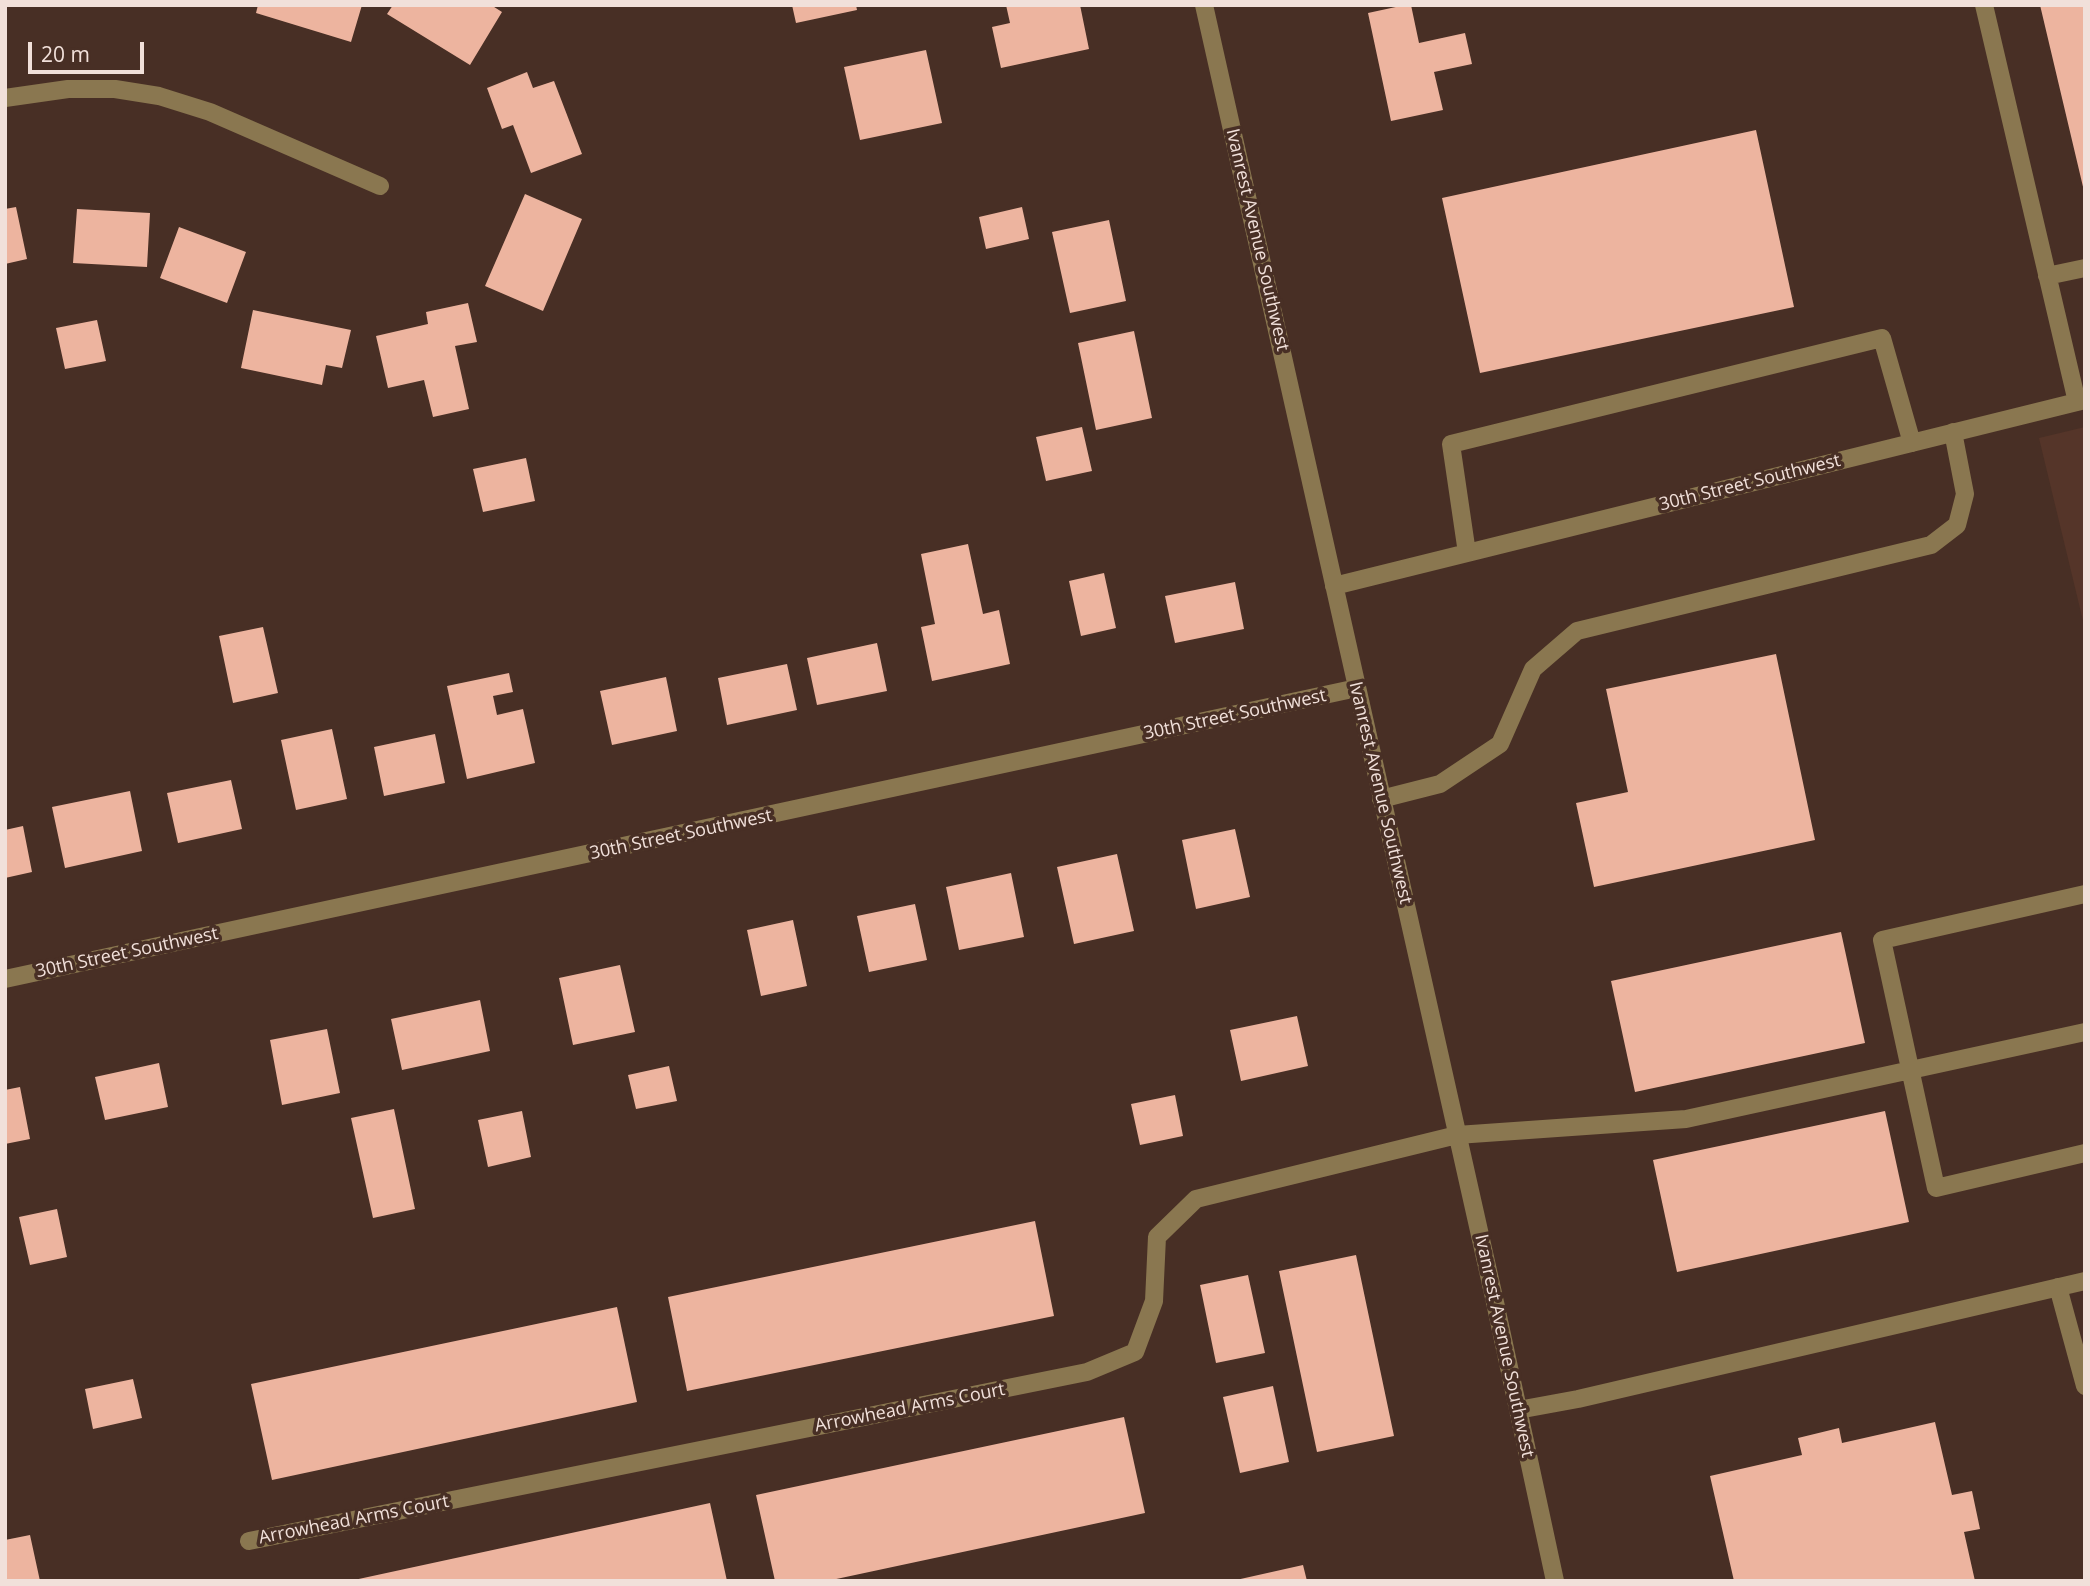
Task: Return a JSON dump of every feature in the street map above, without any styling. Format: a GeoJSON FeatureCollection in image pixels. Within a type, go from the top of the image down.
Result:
{"type":"FeatureCollection","features":[{"type":"Feature","properties":{"kind":"street","name":"Ivanrest Avenue Southwest"},"geometry":{"type":"LineString","coordinates":[[1204,5],[1555,1581]]}},
{"type":"Feature","properties":{"kind":"street"},"geometry":{"type":"LineString","coordinates":[[1984,5],[2047,276],[2081,401]]}},
{"type":"Feature","properties":{"kind":"street"},"geometry":{"type":"LineString","coordinates":[[5,97],[68,89],[115,89],[159,96],[210,112],[380,186]]}},
{"type":"Feature","properties":{"kind":"street"},"geometry":{"type":"LineString","coordinates":[[2047,276],[2085,268]]}},
{"type":"Feature","properties":{"kind":"street"},"geometry":{"type":"LineString","coordinates":[[1468,553],[1451,444],[1882,338],[1912,443]]}},
{"type":"Feature","properties":{"kind":"street","name":"30th Street Southwest"},"geometry":{"type":"LineString","coordinates":[[1334,586],[2081,401]]}},
{"type":"Feature","properties":{"kind":"street"},"geometry":{"type":"LineString","coordinates":[[1381,799],[1440,783],[1500,744],[1533,669],[1577,631],[1931,545],[1957,525],[1965,494],[1953,432]]}},
{"type":"Feature","properties":{"kind":"street","name":"30th Street Southwest"},"geometry":{"type":"LineString","coordinates":[[5,979],[1357,688]]}},
{"type":"Feature","properties":{"kind":"street"},"geometry":{"type":"LineString","coordinates":[[2085,894],[1882,940],[1936,1188],[2085,1153]]}},
{"type":"Feature","properties":{"kind":"street","name":"Arrowhead Arms Court"},"geometry":{"type":"LineString","coordinates":[[249,1541],[1087,1373],[1135,1352],[1154,1301],[1157,1237],[1196,1199],[1457,1135],[1686,1119],[2085,1032]]}},
{"type":"Feature","properties":{"kind":"street"},"geometry":{"type":"LineString","coordinates":[[1518,1410],[1592,1396],[2085,1281]]}},
{"type":"Feature","properties":{"kind":"street"},"geometry":{"type":"LineString","coordinates":[[2059,1287],[2085,1386]]}},
{"type":"Feature","properties":{"kind":"shaded area"},"geometry":{"type":"Polygon","coordinates":[[[2085,427],[2085,629],[2039,438],[2085,427]]]}},
{"type":"Feature","properties":{"kind":"building"},"geometry":{"type":"Polygon","coordinates":[[[258,5],[362,5],[351,42],[256,13],[258,5]]]}},
{"type":"Feature","properties":{"kind":"building"},"geometry":{"type":"Polygon","coordinates":[[[393,5],[491,5],[502,12],[470,65],[387,14],[393,5]]]}},
{"type":"Feature","properties":{"kind":"building"},"geometry":{"type":"Polygon","coordinates":[[[792,5],[856,5],[857,10],[796,23],[792,5]]]}},
{"type":"Feature","properties":{"kind":"building"},"geometry":{"type":"Polygon","coordinates":[[[1006,5],[1080,5],[1089,49],[1001,68],[992,27],[1010,23],[1006,5]]]}},
{"type":"Feature","properties":{"kind":"building"},"geometry":{"type":"Polygon","coordinates":[[[1411,5],[1419,43],[1465,33],[1472,64],[1434,72],[1443,110],[1391,121],[1368,13],[1411,5]]]}},
{"type":"Feature","properties":{"kind":"building"},"geometry":{"type":"Polygon","coordinates":[[[2040,5],[2085,5],[2085,191],[2084,191],[2040,5]]]}},
{"type":"Feature","properties":{"kind":"building"},"geometry":{"type":"Polygon","coordinates":[[[926,50],[942,123],[860,140],[844,67],[926,50]]]}},
{"type":"Feature","properties":{"kind":"building"},"geometry":{"type":"Polygon","coordinates":[[[527,72],[533,88],[554,81],[582,154],[531,173],[513,125],[502,129],[487,88],[527,72]]]}},
{"type":"Feature","properties":{"kind":"building"},"geometry":{"type":"Polygon","coordinates":[[[1756,130],[1794,307],[1480,373],[1442,198],[1756,130]]]}},
{"type":"Feature","properties":{"kind":"building"},"geometry":{"type":"Polygon","coordinates":[[[525,194],[582,219],[543,311],[485,286],[525,194]]]}},
{"type":"Feature","properties":{"kind":"building"},"geometry":{"type":"Polygon","coordinates":[[[16,207],[27,259],[5,264],[5,209],[16,207]]]}},
{"type":"Feature","properties":{"kind":"building"},"geometry":{"type":"Polygon","coordinates":[[[1022,207],[1029,239],[986,249],[979,217],[1022,207]]]}},
{"type":"Feature","properties":{"kind":"building"},"geometry":{"type":"Polygon","coordinates":[[[77,209],[150,213],[147,267],[73,263],[77,209]]]}},
{"type":"Feature","properties":{"kind":"building"},"geometry":{"type":"Polygon","coordinates":[[[1109,220],[1126,301],[1070,313],[1052,232],[1109,220]]]}},
{"type":"Feature","properties":{"kind":"building"},"geometry":{"type":"Polygon","coordinates":[[[179,227],[246,252],[227,303],[160,278],[179,227]]]}},
{"type":"Feature","properties":{"kind":"building"},"geometry":{"type":"Polygon","coordinates":[[[468,303],[477,342],[455,346],[469,409],[433,417],[424,380],[388,388],[376,336],[428,324],[426,312],[468,303]]]}},
{"type":"Feature","properties":{"kind":"building"},"geometry":{"type":"Polygon","coordinates":[[[253,310],[351,330],[342,368],[326,365],[322,385],[241,368],[253,310]]]}},
{"type":"Feature","properties":{"kind":"building"},"geometry":{"type":"Polygon","coordinates":[[[97,320],[106,361],[65,369],[56,328],[97,320]]]}},
{"type":"Feature","properties":{"kind":"building"},"geometry":{"type":"Polygon","coordinates":[[[1134,331],[1152,418],[1096,430],[1078,343],[1134,331]]]}},
{"type":"Feature","properties":{"kind":"building"},"geometry":{"type":"Polygon","coordinates":[[[1082,427],[1092,471],[1046,481],[1036,437],[1082,427]]]}},
{"type":"Feature","properties":{"kind":"building"},"geometry":{"type":"Polygon","coordinates":[[[526,458],[535,501],[483,512],[473,469],[526,458]]]}},
{"type":"Feature","properties":{"kind":"building"},"geometry":{"type":"Polygon","coordinates":[[[968,544],[983,614],[999,610],[1010,664],[932,681],[921,627],[935,624],[921,554],[968,544]]]}},
{"type":"Feature","properties":{"kind":"building"},"geometry":{"type":"Polygon","coordinates":[[[1104,573],[1116,628],[1081,636],[1069,581],[1104,573]]]}},
{"type":"Feature","properties":{"kind":"building"},"geometry":{"type":"Polygon","coordinates":[[[1235,582],[1244,629],[1175,643],[1165,596],[1235,582]]]}},
{"type":"Feature","properties":{"kind":"building"},"geometry":{"type":"Polygon","coordinates":[[[263,627],[278,693],[233,703],[219,636],[263,627]]]}},
{"type":"Feature","properties":{"kind":"building"},"geometry":{"type":"Polygon","coordinates":[[[877,643],[887,691],[817,705],[807,658],[877,643]]]}},
{"type":"Feature","properties":{"kind":"building"},"geometry":{"type":"Polygon","coordinates":[[[1776,654],[1815,840],[1594,887],[1576,803],[1628,792],[1606,689],[1776,654]]]}},
{"type":"Feature","properties":{"kind":"building"},"geometry":{"type":"Polygon","coordinates":[[[787,664],[797,710],[727,725],[718,678],[787,664]]]}},
{"type":"Feature","properties":{"kind":"building"},"geometry":{"type":"Polygon","coordinates":[[[509,673],[513,692],[493,696],[497,715],[523,709],[535,763],[467,779],[447,686],[509,673]]]}},
{"type":"Feature","properties":{"kind":"building"},"geometry":{"type":"Polygon","coordinates":[[[666,677],[677,731],[612,745],[600,691],[666,677]]]}},
{"type":"Feature","properties":{"kind":"building"},"geometry":{"type":"Polygon","coordinates":[[[332,729],[347,799],[296,810],[281,740],[332,729]]]}},
{"type":"Feature","properties":{"kind":"building"},"geometry":{"type":"Polygon","coordinates":[[[435,734],[445,783],[384,796],[374,747],[435,734]]]}},
{"type":"Feature","properties":{"kind":"building"},"geometry":{"type":"Polygon","coordinates":[[[231,780],[242,829],[178,843],[167,793],[231,780]]]}},
{"type":"Feature","properties":{"kind":"building"},"geometry":{"type":"Polygon","coordinates":[[[130,791],[142,851],[65,868],[52,807],[130,791]]]}},
{"type":"Feature","properties":{"kind":"building"},"geometry":{"type":"Polygon","coordinates":[[[23,826],[32,872],[5,878],[5,830],[23,826]]]}},
{"type":"Feature","properties":{"kind":"building"},"geometry":{"type":"Polygon","coordinates":[[[1235,829],[1250,897],[1196,909],[1182,840],[1235,829]]]}},
{"type":"Feature","properties":{"kind":"building"},"geometry":{"type":"Polygon","coordinates":[[[1117,854],[1134,931],[1074,944],[1057,867],[1117,854]]]}},
{"type":"Feature","properties":{"kind":"building"},"geometry":{"type":"Polygon","coordinates":[[[1011,873],[1024,937],[959,950],[946,887],[1011,873]]]}},
{"type":"Feature","properties":{"kind":"building"},"geometry":{"type":"Polygon","coordinates":[[[915,904],[927,960],[869,972],[857,916],[915,904]]]}},
{"type":"Feature","properties":{"kind":"building"},"geometry":{"type":"Polygon","coordinates":[[[793,920],[807,986],[761,996],[747,930],[793,920]]]}},
{"type":"Feature","properties":{"kind":"building"},"geometry":{"type":"Polygon","coordinates":[[[1841,932],[1865,1043],[1635,1092],[1611,981],[1841,932]]]}},
{"type":"Feature","properties":{"kind":"building"},"geometry":{"type":"Polygon","coordinates":[[[620,965],[635,1032],[573,1045],[559,978],[620,965]]]}},
{"type":"Feature","properties":{"kind":"building"},"geometry":{"type":"Polygon","coordinates":[[[480,1000],[490,1051],[402,1070],[391,1019],[480,1000]]]}},
{"type":"Feature","properties":{"kind":"building"},"geometry":{"type":"Polygon","coordinates":[[[1297,1016],[1308,1066],[1241,1081],[1230,1030],[1297,1016]]]}},
{"type":"Feature","properties":{"kind":"building"},"geometry":{"type":"Polygon","coordinates":[[[327,1029],[340,1093],[282,1105],[270,1040],[327,1029]]]}},
{"type":"Feature","properties":{"kind":"building"},"geometry":{"type":"Polygon","coordinates":[[[159,1063],[168,1107],[105,1120],[95,1077],[159,1063]]]}},
{"type":"Feature","properties":{"kind":"building"},"geometry":{"type":"Polygon","coordinates":[[[669,1066],[677,1101],[636,1109],[628,1075],[669,1066]]]}},
{"type":"Feature","properties":{"kind":"building"},"geometry":{"type":"Polygon","coordinates":[[[20,1087],[30,1139],[5,1144],[5,1090],[20,1087]]]}},
{"type":"Feature","properties":{"kind":"building"},"geometry":{"type":"Polygon","coordinates":[[[1175,1095],[1183,1136],[1140,1145],[1131,1104],[1175,1095]]]}},
{"type":"Feature","properties":{"kind":"building"},"geometry":{"type":"Polygon","coordinates":[[[394,1109],[415,1209],[373,1218],[351,1118],[394,1109]]]}},
{"type":"Feature","properties":{"kind":"building"},"geometry":{"type":"Polygon","coordinates":[[[522,1111],[531,1157],[488,1167],[478,1120],[522,1111]]]}},
{"type":"Feature","properties":{"kind":"building"},"geometry":{"type":"Polygon","coordinates":[[[1885,1111],[1909,1222],[1677,1272],[1653,1160],[1885,1111]]]}},
{"type":"Feature","properties":{"kind":"building"},"geometry":{"type":"Polygon","coordinates":[[[57,1209],[67,1257],[30,1265],[19,1217],[57,1209]]]}},
{"type":"Feature","properties":{"kind":"building"},"geometry":{"type":"Polygon","coordinates":[[[1035,1221],[1054,1316],[687,1391],[668,1297],[1035,1221]]]}},
{"type":"Feature","properties":{"kind":"building"},"geometry":{"type":"Polygon","coordinates":[[[1356,1255],[1394,1436],[1317,1452],[1279,1271],[1356,1255]]]}},
{"type":"Feature","properties":{"kind":"building"},"geometry":{"type":"Polygon","coordinates":[[[1248,1275],[1265,1353],[1216,1363],[1200,1285],[1248,1275]]]}},
{"type":"Feature","properties":{"kind":"building"},"geometry":{"type":"Polygon","coordinates":[[[617,1307],[637,1402],[272,1480],[251,1384],[617,1307]]]}},
{"type":"Feature","properties":{"kind":"building"},"geometry":{"type":"Polygon","coordinates":[[[133,1379],[142,1418],[93,1429],[85,1389],[133,1379]]]}},
{"type":"Feature","properties":{"kind":"building"},"geometry":{"type":"Polygon","coordinates":[[[1273,1386],[1289,1462],[1240,1473],[1223,1397],[1273,1386]]]}},
{"type":"Feature","properties":{"kind":"building"},"geometry":{"type":"Polygon","coordinates":[[[1124,1417],[1145,1513],[827,1581],[775,1581],[756,1495],[1124,1417]]]}},
{"type":"Feature","properties":{"kind":"building"},"geometry":{"type":"Polygon","coordinates":[[[1935,1422],[1952,1495],[1972,1491],[1980,1529],[1964,1532],[1975,1581],[1734,1581],[1710,1476],[1802,1455],[1798,1438],[1839,1428],[1842,1443],[1935,1422]]]}},
{"type":"Feature","properties":{"kind":"building"},"geometry":{"type":"Polygon","coordinates":[[[710,1503],[727,1581],[354,1581],[354,1580],[710,1503]]]}},
{"type":"Feature","properties":{"kind":"building"},"geometry":{"type":"Polygon","coordinates":[[[30,1535],[40,1581],[5,1581],[5,1540],[30,1535]]]}},
{"type":"Feature","properties":{"kind":"building"},"geometry":{"type":"Polygon","coordinates":[[[1303,1565],[1307,1581],[1236,1581],[1236,1580],[1303,1565]]]}}]}
